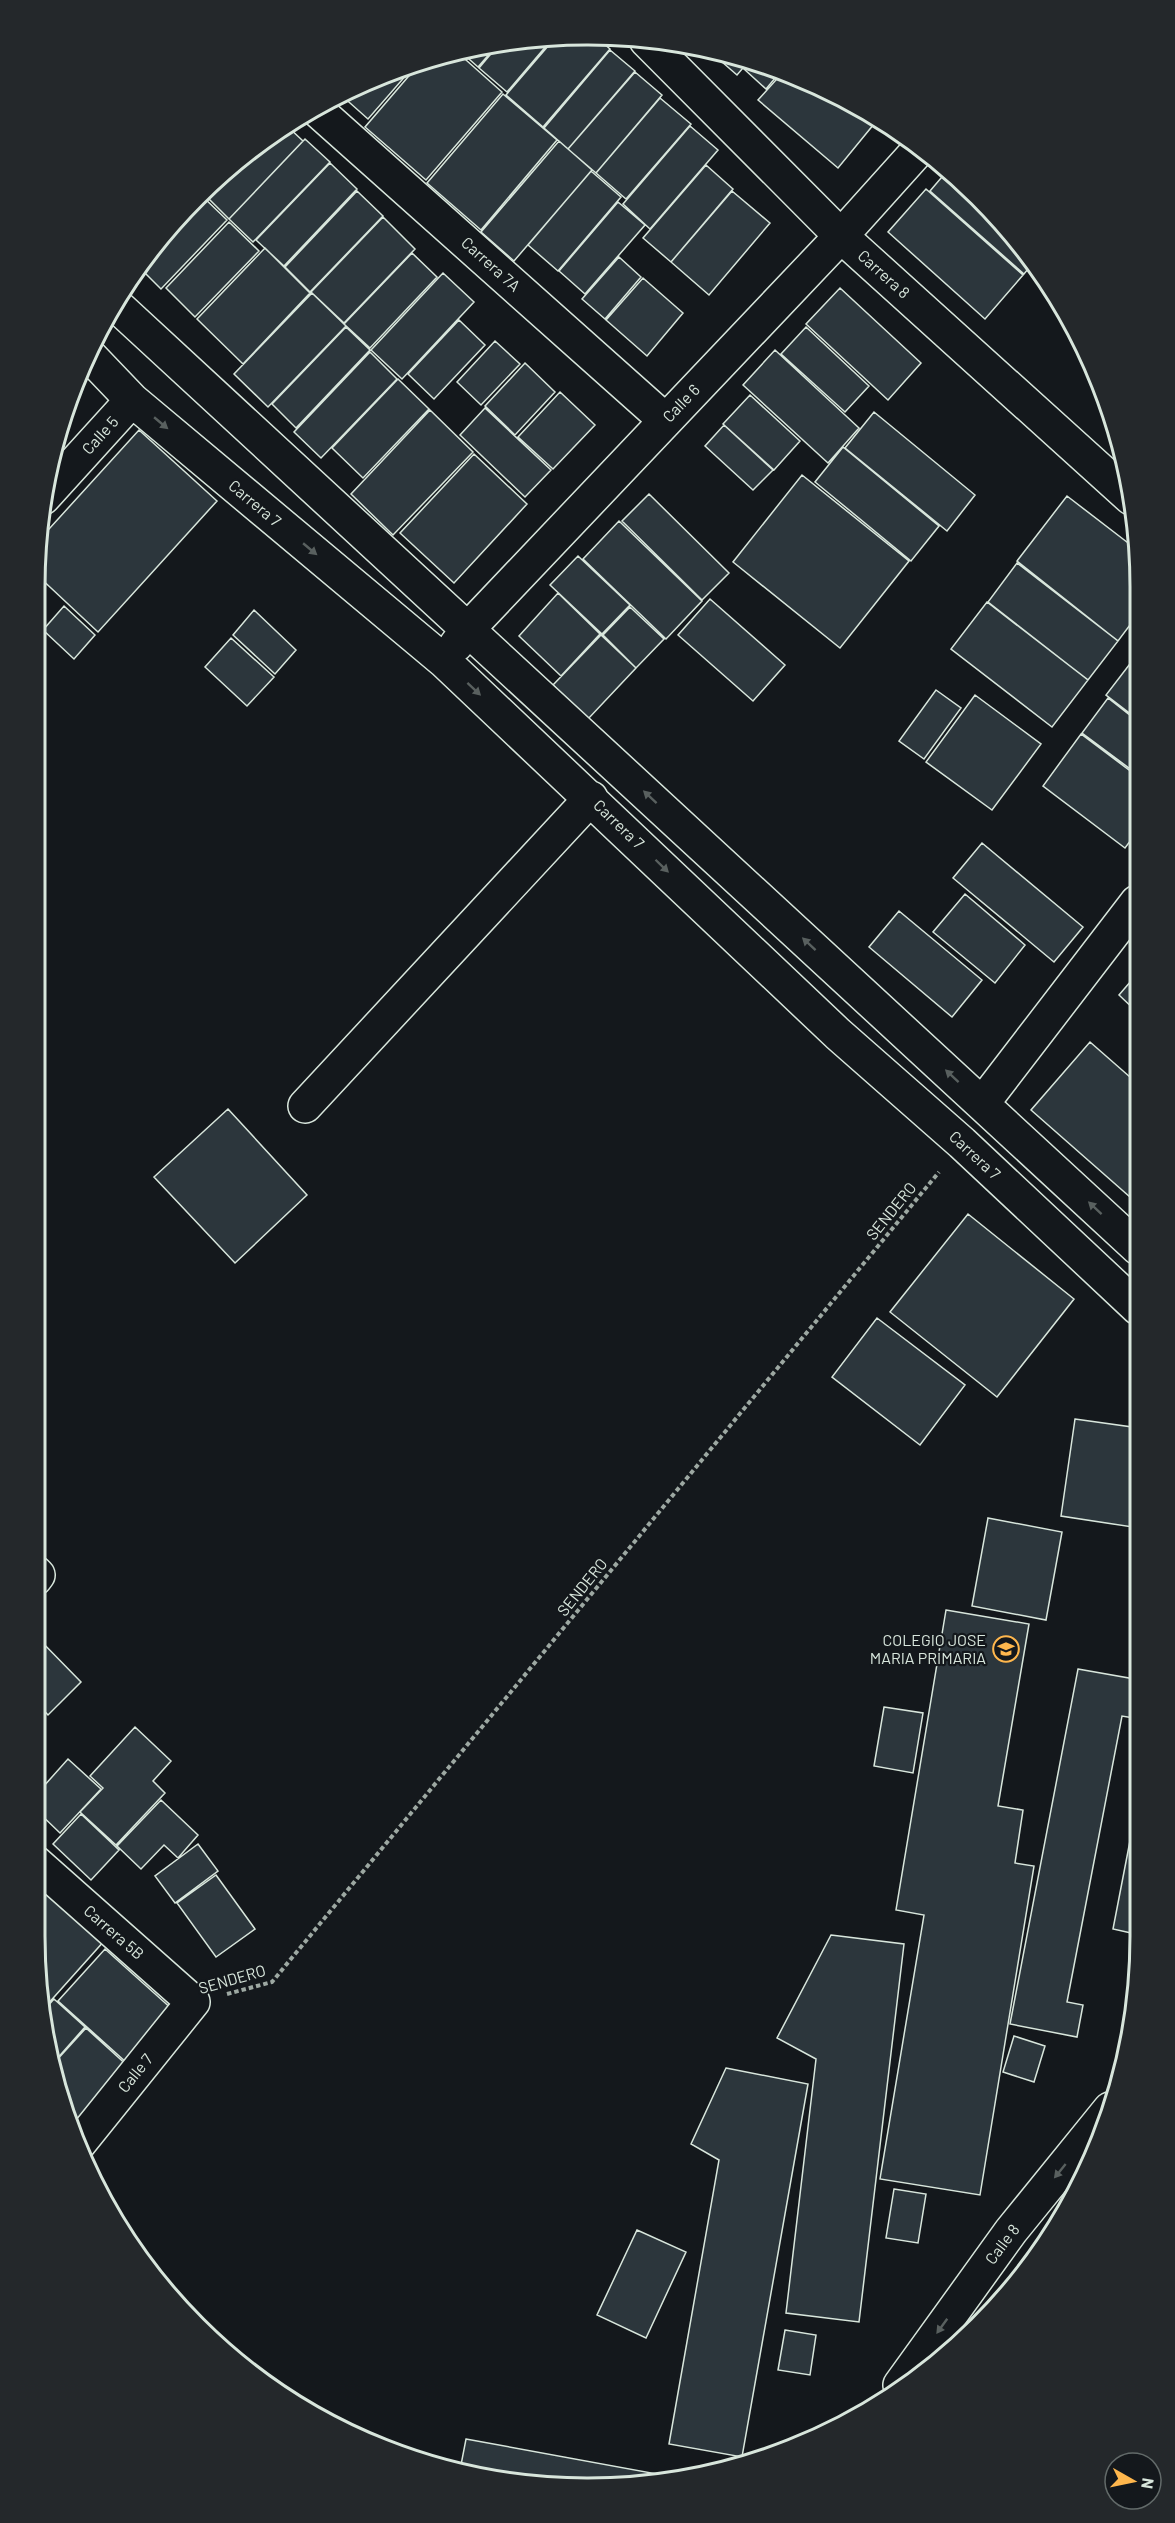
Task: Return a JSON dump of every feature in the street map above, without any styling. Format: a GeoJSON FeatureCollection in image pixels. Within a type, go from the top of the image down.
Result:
{"type":"FeatureCollection","features":[{"type":"Feature","properties":{"kind":"street","name":"Carrera 8"},"geometry":{"type":"LineString","coordinates":[[656,50],[842,236],[1121,489]]}},
{"type":"Feature","properties":{"kind":"street","name":"Carrera 7A"},"geometry":{"type":"LineString","coordinates":[[323,114],[665,420]]}},
{"type":"Feature","properties":{"kind":"street","name":"Calle 6"},"geometry":{"type":"LineString","coordinates":[[444,661],[468,629],[842,236],[914,154]]}},
{"type":"Feature","properties":{"kind":"street"},"geometry":{"type":"LineString","coordinates":[[122,310],[1130,1241]]}},
{"type":"Feature","properties":{"kind":"street","name":"Carrera 7"},"geometry":{"type":"LineString","coordinates":[[95,361],[132,400],[444,661],[838,1034],[962,1143],[1130,1300]]}},
{"type":"Feature","properties":{"kind":"street","name":"Calle 5"},"geometry":{"type":"LineString","coordinates":[[55,485],[132,400]]}},
{"type":"Feature","properties":{"kind":"street"},"geometry":{"type":"LineString","coordinates":[[305,1106],[591,798]]}},
{"type":"Feature","properties":{"kind":"street"},"geometry":{"type":"LineString","coordinates":[[982,1104],[1130,911]]}},
{"type":"Feature","properties":{"kind":"street","name":"Carrera 5B"},"geometry":{"type":"LineString","coordinates":[[45,1872],[193,2002]]}},
{"type":"Feature","properties":{"kind":"street","name":"Calle 7"},"geometry":{"type":"LineString","coordinates":[[84,2138],[193,2002]]}},
{"type":"Feature","properties":{"kind":"street","name":"Calle 8"},"geometry":{"type":"LineString","coordinates":[[909,2373],[1011,2231],[1094,2128]]}},
{"type":"Feature","properties":{"kind":"path","name":"SENDERO"},"geometry":{"type":"LineString","coordinates":[[193,2002],[272,1982],[962,1143]]}},
{"type":"Feature","properties":{"kind":"building"},"geometry":{"type":"Polygon","coordinates":[[[548,46],[606,46],[610,49],[543,127],[506,95],[548,46]]]}},
{"type":"Feature","properties":{"kind":"building"},"geometry":{"type":"Polygon","coordinates":[[[546,47],[507,92],[479,68],[491,54],[546,47]]]}},
{"type":"Feature","properties":{"kind":"building"},"geometry":{"type":"Polygon","coordinates":[[[610,50],[635,71],[568,149],[544,128],[610,50]]]}},
{"type":"Feature","properties":{"kind":"building"},"geometry":{"type":"Polygon","coordinates":[[[489,54],[478,67],[468,58],[489,54]]]}},
{"type":"Feature","properties":{"kind":"building"},"geometry":{"type":"Polygon","coordinates":[[[465,59],[502,92],[426,180],[365,127],[409,75],[447,63],[465,59]]]}},
{"type":"Feature","properties":{"kind":"building"},"geometry":{"type":"Polygon","coordinates":[[[722,62],[743,68],[737,75],[722,62]]]}},
{"type":"Feature","properties":{"kind":"building"},"geometry":{"type":"Polygon","coordinates":[[[745,68],[775,79],[766,89],[745,68]]]}},
{"type":"Feature","properties":{"kind":"building"},"geometry":{"type":"Polygon","coordinates":[[[635,72],[662,95],[596,173],[568,149],[635,72]]]}},
{"type":"Feature","properties":{"kind":"building"},"geometry":{"type":"Polygon","coordinates":[[[404,77],[368,119],[348,101],[404,77]]]}},
{"type":"Feature","properties":{"kind":"building"},"geometry":{"type":"Polygon","coordinates":[[[777,79],[827,101],[872,126],[838,168],[758,100],[777,79]]]}},
{"type":"Feature","properties":{"kind":"building"},"geometry":{"type":"Polygon","coordinates":[[[503,94],[557,140],[481,230],[427,183],[503,94]]]}},
{"type":"Feature","properties":{"kind":"building"},"geometry":{"type":"Polygon","coordinates":[[[660,98],[691,124],[626,199],[596,173],[660,98]]]}},
{"type":"Feature","properties":{"kind":"building"},"geometry":{"type":"Polygon","coordinates":[[[690,126],[718,150],[650,229],[623,204],[690,126]]]}},
{"type":"Feature","properties":{"kind":"building"},"geometry":{"type":"Polygon","coordinates":[[[293,132],[303,141],[229,219],[209,199],[257,157],[293,132]]]}},
{"type":"Feature","properties":{"kind":"building"},"geometry":{"type":"Polygon","coordinates":[[[305,139],[330,162],[253,242],[229,219],[305,139]]]}},
{"type":"Feature","properties":{"kind":"building"},"geometry":{"type":"Polygon","coordinates":[[[559,141],[592,170],[514,261],[481,232],[559,141]]]}},
{"type":"Feature","properties":{"kind":"building"},"geometry":{"type":"Polygon","coordinates":[[[330,163],[357,189],[284,266],[256,240],[330,163]]]}},
{"type":"Feature","properties":{"kind":"building"},"geometry":{"type":"Polygon","coordinates":[[[706,165],[733,189],[671,262],[643,238],[706,165]]]}},
{"type":"Feature","properties":{"kind":"building"},"geometry":{"type":"Polygon","coordinates":[[[591,171],[621,197],[558,271],[528,245],[591,171]]]}},
{"type":"Feature","properties":{"kind":"building"},"geometry":{"type":"Polygon","coordinates":[[[942,177],[945,180],[971,204],[1018,257],[1027,270],[1024,274],[930,191],[942,177]]]}},
{"type":"Feature","properties":{"kind":"building"},"geometry":{"type":"Polygon","coordinates":[[[926,189],[1023,275],[985,319],[888,232],[926,189]]]}},
{"type":"Feature","properties":{"kind":"building"},"geometry":{"type":"Polygon","coordinates":[[[357,191],[383,216],[310,292],[285,267],[357,191]]]}},
{"type":"Feature","properties":{"kind":"building"},"geometry":{"type":"Polygon","coordinates":[[[732,191],[770,223],[709,295],[671,262],[732,191]]]}},
{"type":"Feature","properties":{"kind":"building"},"geometry":{"type":"Polygon","coordinates":[[[207,201],[227,220],[161,289],[145,273],[207,201]]]}},
{"type":"Feature","properties":{"kind":"building"},"geometry":{"type":"Polygon","coordinates":[[[618,202],[645,225],[585,294],[559,271],[618,202]]]}},
{"type":"Feature","properties":{"kind":"building"},"geometry":{"type":"Polygon","coordinates":[[[383,217],[415,249],[344,323],[311,292],[383,217]]]}},
{"type":"Feature","properties":{"kind":"building"},"geometry":{"type":"Polygon","coordinates":[[[229,222],[259,251],[195,317],[166,288],[229,222]]]}},
{"type":"Feature","properties":{"kind":"building"},"geometry":{"type":"Polygon","coordinates":[[[265,248],[310,293],[243,364],[197,319],[265,248]]]}},
{"type":"Feature","properties":{"kind":"building"},"geometry":{"type":"Polygon","coordinates":[[[412,253],[437,277],[370,348],[344,324],[412,253]]]}},
{"type":"Feature","properties":{"kind":"building"},"geometry":{"type":"Polygon","coordinates":[[[619,257],[641,277],[605,319],[582,299],[619,257]]]}},
{"type":"Feature","properties":{"kind":"building"},"geometry":{"type":"Polygon","coordinates":[[[443,273],[474,302],[402,379],[371,350],[443,273]]]}},
{"type":"Feature","properties":{"kind":"building"},"geometry":{"type":"Polygon","coordinates":[[[643,278],[683,313],[647,356],[606,320],[643,278]]]}},
{"type":"Feature","properties":{"kind":"building"},"geometry":{"type":"Polygon","coordinates":[[[840,288],[921,363],[888,400],[806,324],[840,288]]]}},
{"type":"Feature","properties":{"kind":"building"},"geometry":{"type":"Polygon","coordinates":[[[312,293],[346,326],[268,407],[234,374],[312,293]]]}},
{"type":"Feature","properties":{"kind":"building"},"geometry":{"type":"Polygon","coordinates":[[[459,320],[485,345],[434,399],[408,374],[459,320]]]}},
{"type":"Feature","properties":{"kind":"building"},"geometry":{"type":"Polygon","coordinates":[[[346,327],[370,350],[296,428],[272,404],[346,327]]]}},
{"type":"Feature","properties":{"kind":"building"},"geometry":{"type":"Polygon","coordinates":[[[806,327],[869,386],[845,412],[781,354],[806,327]]]}},
{"type":"Feature","properties":{"kind":"building"},"geometry":{"type":"Polygon","coordinates":[[[495,341],[520,364],[481,405],[457,382],[495,341]]]}},
{"type":"Feature","properties":{"kind":"building"},"geometry":{"type":"Polygon","coordinates":[[[775,350],[859,428],[828,463],[743,385],[775,350]]]}},
{"type":"Feature","properties":{"kind":"building"},"geometry":{"type":"Polygon","coordinates":[[[370,352],[397,379],[321,458],[294,432],[370,352]]]}},
{"type":"Feature","properties":{"kind":"building"},"geometry":{"type":"Polygon","coordinates":[[[525,363],[555,392],[515,435],[485,406],[525,363]]]}},
{"type":"Feature","properties":{"kind":"building"},"geometry":{"type":"Polygon","coordinates":[[[398,379],[429,409],[363,478],[332,448],[398,379]]]}},
{"type":"Feature","properties":{"kind":"building"},"geometry":{"type":"Polygon","coordinates":[[[560,392],[595,425],[553,469],[518,437],[560,392]]]}},
{"type":"Feature","properties":{"kind":"building"},"geometry":{"type":"Polygon","coordinates":[[[750,395],[800,441],[774,470],[723,424],[750,395]]]}},
{"type":"Feature","properties":{"kind":"building"},"geometry":{"type":"Polygon","coordinates":[[[485,408],[551,470],[525,497],[460,435],[485,408]]]}},
{"type":"Feature","properties":{"kind":"building"},"geometry":{"type":"Polygon","coordinates":[[[430,410],[473,452],[393,535],[351,494],[430,410]]]}},
{"type":"Feature","properties":{"kind":"building"},"geometry":{"type":"Polygon","coordinates":[[[874,412],[975,495],[947,531],[845,448],[874,412]]]}},
{"type":"Feature","properties":{"kind":"building"},"geometry":{"type":"Polygon","coordinates":[[[724,425],[773,470],[753,490],[705,446],[724,425]]]}},
{"type":"Feature","properties":{"kind":"building"},"geometry":{"type":"Polygon","coordinates":[[[139,430],[217,501],[98,632],[45,583],[49,529],[139,430]]]}},
{"type":"Feature","properties":{"kind":"building"},"geometry":{"type":"Polygon","coordinates":[[[843,447],[939,526],[911,561],[815,482],[843,447]]]}},
{"type":"Feature","properties":{"kind":"building"},"geometry":{"type":"Polygon","coordinates":[[[474,454],[527,504],[454,583],[400,533],[474,454]]]}},
{"type":"Feature","properties":{"kind":"building"},"geometry":{"type":"Polygon","coordinates":[[[802,475],[909,561],[840,648],[733,562],[802,475]]]}},
{"type":"Feature","properties":{"kind":"building"},"geometry":{"type":"Polygon","coordinates":[[[649,494],[729,573],[702,600],[622,521],[649,494]]]}},
{"type":"Feature","properties":{"kind":"building"},"geometry":{"type":"Polygon","coordinates":[[[1067,496],[1128,543],[1130,625],[1118,641],[1017,561],[1067,496]]]}},
{"type":"Feature","properties":{"kind":"building"},"geometry":{"type":"Polygon","coordinates":[[[619,521],[702,601],[666,639],[583,559],[619,521]]]}},
{"type":"Feature","properties":{"kind":"building"},"geometry":{"type":"Polygon","coordinates":[[[578,556],[630,605],[602,634],[550,585],[578,556]]]}},
{"type":"Feature","properties":{"kind":"building"},"geometry":{"type":"Polygon","coordinates":[[[1017,563],[1118,641],[1088,680],[988,602],[1017,563]]]}},
{"type":"Feature","properties":{"kind":"building"},"geometry":{"type":"Polygon","coordinates":[[[558,593],[600,634],[561,676],[519,636],[558,593]]]}},
{"type":"Feature","properties":{"kind":"building"},"geometry":{"type":"Polygon","coordinates":[[[710,599],[785,665],[753,701],[678,635],[710,599]]]}},
{"type":"Feature","properties":{"kind":"building"},"geometry":{"type":"Polygon","coordinates":[[[987,602],[1088,680],[1052,727],[951,649],[987,602]]]}},
{"type":"Feature","properties":{"kind":"building"},"geometry":{"type":"Polygon","coordinates":[[[64,606],[95,635],[74,659],[45,632],[45,628],[64,606]]]}},
{"type":"Feature","properties":{"kind":"building"},"geometry":{"type":"Polygon","coordinates":[[[630,607],[664,639],[636,668],[603,635],[630,607]]]}},
{"type":"Feature","properties":{"kind":"building"},"geometry":{"type":"Polygon","coordinates":[[[254,610],[296,650],[275,674],[233,635],[254,610]]]}},
{"type":"Feature","properties":{"kind":"building"},"geometry":{"type":"Polygon","coordinates":[[[601,635],[636,668],[588,719],[553,685],[601,635]]]}},
{"type":"Feature","properties":{"kind":"building"},"geometry":{"type":"Polygon","coordinates":[[[231,638],[274,677],[247,706],[205,667],[231,638]]]}},
{"type":"Feature","properties":{"kind":"building"},"geometry":{"type":"Polygon","coordinates":[[[1130,664],[1130,713],[1106,695],[1130,664]]]}},
{"type":"Feature","properties":{"kind":"building"},"geometry":{"type":"Polygon","coordinates":[[[936,690],[961,708],[924,759],[899,741],[936,690]]]}},
{"type":"Feature","properties":{"kind":"building"},"geometry":{"type":"Polygon","coordinates":[[[975,695],[1041,744],[992,810],[926,762],[975,695]]]}},
{"type":"Feature","properties":{"kind":"building"},"geometry":{"type":"Polygon","coordinates":[[[1108,698],[1130,715],[1130,769],[1082,733],[1108,698]]]}},
{"type":"Feature","properties":{"kind":"building"},"geometry":{"type":"Polygon","coordinates":[[[1081,734],[1130,771],[1130,841],[1125,848],[1043,786],[1081,734]]]}},
{"type":"Feature","properties":{"kind":"building"},"geometry":{"type":"Polygon","coordinates":[[[982,843],[1083,927],[1054,962],[953,878],[982,843]]]}},
{"type":"Feature","properties":{"kind":"building"},"geometry":{"type":"Polygon","coordinates":[[[965,894],[1025,945],[995,983],[933,932],[965,894]]]}},
{"type":"Feature","properties":{"kind":"building"},"geometry":{"type":"Polygon","coordinates":[[[899,911],[982,980],[952,1017],[869,947],[899,911]]]}},
{"type":"Feature","properties":{"kind":"building"},"geometry":{"type":"Polygon","coordinates":[[[1130,982],[1130,1005],[1119,995],[1130,982]]]}},
{"type":"Feature","properties":{"kind":"building"},"geometry":{"type":"Polygon","coordinates":[[[1090,1042],[1130,1077],[1130,1197],[1031,1110],[1090,1042]]]}},
{"type":"Feature","properties":{"kind":"building"},"geometry":{"type":"Polygon","coordinates":[[[228,1109],[307,1195],[235,1263],[154,1177],[228,1109]]]}},
{"type":"Feature","properties":{"kind":"building"},"geometry":{"type":"Polygon","coordinates":[[[968,1214],[1074,1299],[997,1397],[890,1312],[968,1214]]]}},
{"type":"Feature","properties":{"kind":"building"},"geometry":{"type":"Polygon","coordinates":[[[877,1318],[965,1385],[920,1445],[832,1377],[877,1318]]]}},
{"type":"Feature","properties":{"kind":"building"},"geometry":{"type":"Polygon","coordinates":[[[1075,1419],[1130,1427],[1130,1527],[1061,1516],[1075,1419]]]}},
{"type":"Feature","properties":{"kind":"building"},"geometry":{"type":"Polygon","coordinates":[[[988,1518],[1062,1532],[1046,1620],[972,1606],[988,1518]]]}},
{"type":"Feature","properties":{"kind":"building"},"geometry":{"type":"Polygon","coordinates":[[[946,1610],[1029,1624],[998,1806],[1023,1810],[1015,1863],[1034,1866],[980,2195],[880,2179],[924,1915],[896,1910],[946,1610]]]}},
{"type":"Feature","properties":{"kind":"building"},"geometry":{"type":"Polygon","coordinates":[[[45,1645],[81,1682],[48,1715],[45,1712],[45,1645]]]}},
{"type":"Feature","properties":{"kind":"building"},"geometry":{"type":"Polygon","coordinates":[[[1078,1669],[1130,1678],[1130,1717],[1122,1716],[1067,2002],[1083,2005],[1077,2037],[1010,2024],[1078,1669]]]}},
{"type":"Feature","properties":{"kind":"building"},"geometry":{"type":"Polygon","coordinates":[[[884,1707],[923,1713],[913,1773],[874,1766],[884,1707]]]}},
{"type":"Feature","properties":{"kind":"building"},"geometry":{"type":"Polygon","coordinates":[[[135,1727],[171,1761],[153,1781],[165,1793],[116,1845],[80,1812],[103,1788],[90,1776],[135,1727]]]}},
{"type":"Feature","properties":{"kind":"building"},"geometry":{"type":"Polygon","coordinates":[[[68,1759],[101,1789],[60,1833],[45,1819],[45,1785],[68,1759]]]}},
{"type":"Feature","properties":{"kind":"building"},"geometry":{"type":"Polygon","coordinates":[[[161,1800],[198,1835],[178,1858],[164,1845],[141,1869],[117,1846],[161,1800]]]}},
{"type":"Feature","properties":{"kind":"building"},"geometry":{"type":"Polygon","coordinates":[[[81,1814],[119,1850],[91,1880],[53,1844],[81,1814]]]}},
{"type":"Feature","properties":{"kind":"building"},"geometry":{"type":"Polygon","coordinates":[[[1130,1841],[1130,1933],[1113,1929],[1130,1841]]]}},
{"type":"Feature","properties":{"kind":"building"},"geometry":{"type":"Polygon","coordinates":[[[198,1844],[218,1871],[175,1903],[155,1876],[198,1844]]]}},
{"type":"Feature","properties":{"kind":"building"},"geometry":{"type":"Polygon","coordinates":[[[216,1875],[255,1929],[216,1957],[177,1903],[216,1875]]]}},
{"type":"Feature","properties":{"kind":"building"},"geometry":{"type":"Polygon","coordinates":[[[45,1886],[105,1940],[50,2002],[46,1971],[45,1886]]]}},
{"type":"Feature","properties":{"kind":"building"},"geometry":{"type":"Polygon","coordinates":[[[831,1935],[904,1944],[859,2322],[786,2313],[816,2059],[777,2038],[831,1935]]]}},
{"type":"Feature","properties":{"kind":"building"},"geometry":{"type":"Polygon","coordinates":[[[105,1949],[173,2010],[127,2063],[58,2001],[105,1949]]]}},
{"type":"Feature","properties":{"kind":"building"},"geometry":{"type":"Polygon","coordinates":[[[54,1999],[85,2027],[59,2057],[55,2041],[50,2004],[54,1999]]]}},
{"type":"Feature","properties":{"kind":"building"},"geometry":{"type":"Polygon","coordinates":[[[86,2028],[130,2068],[80,2125],[59,2058],[86,2028]]]}},
{"type":"Feature","properties":{"kind":"building"},"geometry":{"type":"Polygon","coordinates":[[[1014,2036],[1045,2046],[1034,2082],[1003,2072],[1014,2036]]]}},
{"type":"Feature","properties":{"kind":"building"},"geometry":{"type":"Polygon","coordinates":[[[726,2068],[808,2084],[742,2455],[739,2456],[669,2444],[719,2160],[691,2144],[726,2068]]]}},
{"type":"Feature","properties":{"kind":"building"},"geometry":{"type":"Polygon","coordinates":[[[894,2189],[926,2194],[918,2243],[886,2238],[894,2189]]]}},
{"type":"Feature","properties":{"kind":"building"},"geometry":{"type":"Polygon","coordinates":[[[637,2230],[686,2252],[646,2338],[597,2315],[637,2230]]]}},
{"type":"Feature","properties":{"kind":"building"},"geometry":{"type":"Polygon","coordinates":[[[785,2330],[816,2335],[810,2375],[778,2370],[785,2330]]]}},
{"type":"Feature","properties":{"kind":"building"},"geometry":{"type":"Polygon","coordinates":[[[466,2439],[654,2473],[623,2477],[552,2477],[461,2463],[466,2439]]]}},
{"type":"Feature","properties":{"kind":"place","name":"COLEGIO JOSE MARIA PRIMARIA"},"geometry":{"type":"Point","coordinates":[1006,1649]}}]}
